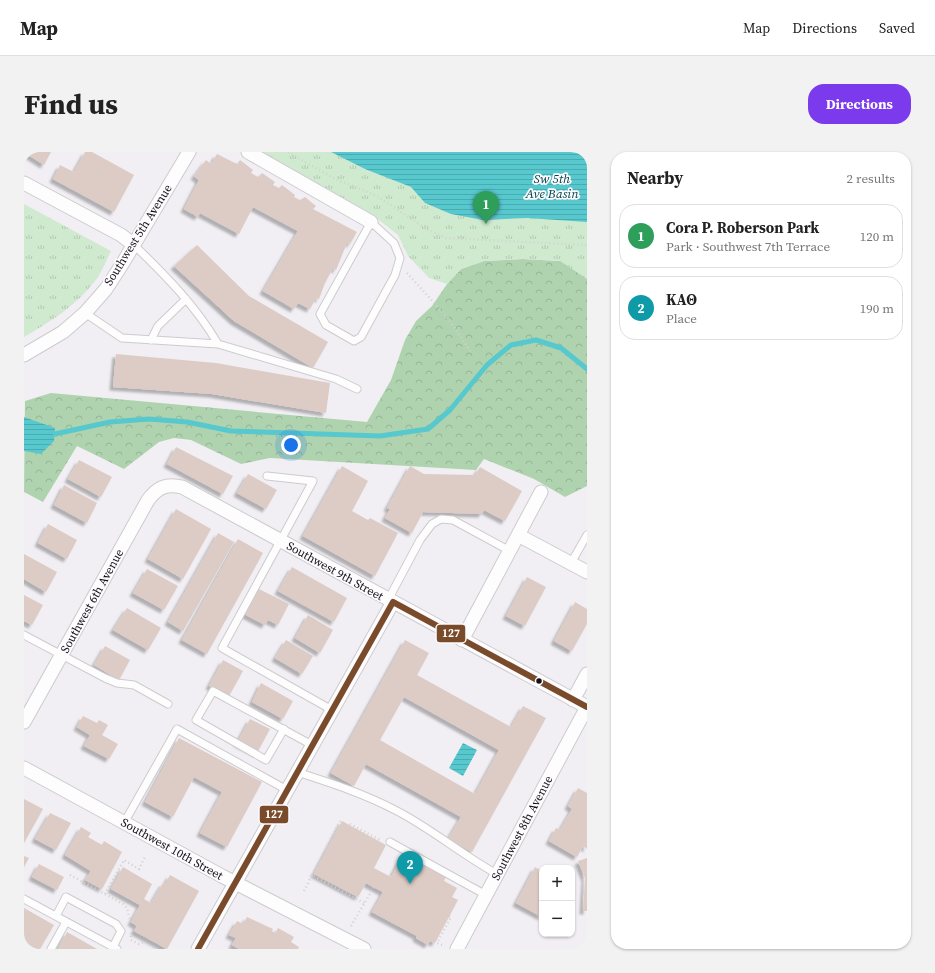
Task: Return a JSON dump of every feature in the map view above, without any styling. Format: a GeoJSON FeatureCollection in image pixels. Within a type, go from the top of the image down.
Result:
{"type":"FeatureCollection","features":[{"type":"Feature","properties":{"kind":"street","name":"Southwest 5th Avenue"},"geometry":{"type":"LineString","coordinates":[[24,355],[63,332],[85,313],[106,288],[134,245],[189,152]]}},
{"type":"Feature","properties":{"kind":"street"},"geometry":{"type":"LineString","coordinates":[[248,152],[371,222]]}},
{"type":"Feature","properties":{"kind":"street"},"geometry":{"type":"LineString","coordinates":[[24,183],[121,235],[134,245]]}},
{"type":"Feature","properties":{"kind":"street","name":"Southwest 9th Street"},"geometry":{"type":"LineString","coordinates":[[166,485],[174,485],[182,488],[587,707]]}},
{"type":"Feature","properties":{"kind":"street","name":"Southwest 6th Avenue"},"geometry":{"type":"LineString","coordinates":[[24,722],[148,500],[155,491],[166,485]]}},
{"type":"Feature","properties":{"kind":"street"},"geometry":{"type":"LineString","coordinates":[[462,640],[541,492]]}},
{"type":"Feature","properties":{"kind":"street"},"geometry":{"type":"LineString","coordinates":[[518,535],[587,572]]}},
{"type":"Feature","properties":{"kind":"street"},"geometry":{"type":"LineString","coordinates":[[198,949],[332,710],[390,601]]}},
{"type":"Feature","properties":{"kind":"street"},"geometry":{"type":"LineString","coordinates":[[573,700],[587,674]]}},
{"type":"Feature","properties":{"kind":"street","name":"Southwest 8th Avenue"},"geometry":{"type":"LineString","coordinates":[[457,949],[587,707]]}},
{"type":"Feature","properties":{"kind":"street","name":"Southwest 10th Street"},"geometry":{"type":"LineString","coordinates":[[24,768],[234,883],[364,949]]}},
{"type":"Feature","properties":{"kind":"lane"},"geometry":{"type":"LineString","coordinates":[[371,222],[394,243],[400,258],[395,275],[361,337],[354,341],[326,325],[320,314],[371,222]]}},
{"type":"Feature","properties":{"kind":"lane"},"geometry":{"type":"LineString","coordinates":[[134,245],[186,299],[210,330],[218,344]]}},
{"type":"Feature","properties":{"kind":"lane"},"geometry":{"type":"LineString","coordinates":[[151,340],[158,326],[186,299]]}},
{"type":"Feature","properties":{"kind":"lane"},"geometry":{"type":"LineString","coordinates":[[85,313],[122,338],[218,344],[320,374],[358,389]]}},
{"type":"Feature","properties":{"kind":"lane"},"geometry":{"type":"LineString","coordinates":[[267,476],[313,481],[222,648],[332,710]]}},
{"type":"Feature","properties":{"kind":"lane"},"geometry":{"type":"LineString","coordinates":[[390,601],[420,540],[432,524],[441,519],[453,520],[510,551]]}},
{"type":"Feature","properties":{"kind":"lane"},"geometry":{"type":"LineString","coordinates":[[571,563],[587,535]]}},
{"type":"Feature","properties":{"kind":"lane"},"geometry":{"type":"LineString","coordinates":[[24,635],[105,678],[117,683],[134,685],[168,704]]}},
{"type":"Feature","properties":{"kind":"lane"},"geometry":{"type":"LineString","coordinates":[[284,729],[266,760],[196,720],[213,691],[284,729],[312,744]]}},
{"type":"Feature","properties":{"kind":"lane"},"geometry":{"type":"LineString","coordinates":[[124,823],[176,729],[287,790]]}},
{"type":"Feature","properties":{"kind":"lane"},"geometry":{"type":"LineString","coordinates":[[297,772],[354,790],[397,811],[470,859],[497,874]]}},
{"type":"Feature","properties":{"kind":"lane"},"geometry":{"type":"LineString","coordinates":[[390,842],[486,895]]}},
{"type":"Feature","properties":{"kind":"lane"},"geometry":{"type":"LineString","coordinates":[[24,899],[115,948],[121,931],[116,924],[66,897],[56,916]]}},
{"type":"Feature","properties":{"kind":"lane"},"geometry":{"type":"LineString","coordinates":[[50,949],[66,922]]}},
{"type":"Feature","properties":{"kind":"path"},"geometry":{"type":"LineString","coordinates":[[288,152],[333,178],[377,196],[428,230],[446,238],[587,245]]}},
{"type":"Feature","properties":{"kind":"path"},"geometry":{"type":"LineString","coordinates":[[400,258],[408,275],[447,317],[471,352]]}},
{"type":"Feature","properties":{"kind":"path"},"geometry":{"type":"LineString","coordinates":[[304,890],[341,820]]}},
{"type":"Feature","properties":{"kind":"path"},"geometry":{"type":"LineString","coordinates":[[105,894],[124,860],[139,869],[146,855]]}},
{"type":"Feature","properties":{"kind":"path"},"geometry":{"type":"LineString","coordinates":[[312,875],[364,903]]}},
{"type":"Feature","properties":{"kind":"path"},"geometry":{"type":"LineString","coordinates":[[351,927],[374,887]]}},
{"type":"Feature","properties":{"kind":"path"},"geometry":{"type":"LineString","coordinates":[[442,945],[437,943],[451,917],[449,916]]}},
{"type":"Feature","properties":{"kind":"green space"},"geometry":{"type":"Polygon","coordinates":[[[259,152],[587,152],[587,279],[560,261],[523,259],[484,261],[461,269],[447,284],[429,278],[408,256],[398,235],[370,213],[259,152]]]}},
{"type":"Feature","properties":{"kind":"green space"},"geometry":{"type":"Polygon","coordinates":[[[24,204],[111,251],[97,278],[80,298],[53,319],[24,337],[24,204]]]}},
{"type":"Feature","properties":{"kind":"green space"},"geometry":{"type":"Polygon","coordinates":[[[523,259],[560,261],[587,260],[587,486],[565,497],[534,479],[484,459],[476,470],[270,458],[241,464],[191,440],[174,438],[159,442],[124,469],[77,446],[43,502],[24,492],[25,401],[51,393],[367,422],[391,380],[405,340],[416,321],[432,306],[447,284],[461,269],[484,261],[523,259]]]}},
{"type":"Feature","properties":{"kind":"water","name":"Sw 5th Ave Basin"},"geometry":{"type":"Polygon","coordinates":[[[331,152],[570,152],[587,154],[587,222],[527,218],[483,220],[451,214],[425,203],[411,187],[365,169],[331,152]]]}},
{"type":"Feature","properties":{"kind":"water"},"geometry":{"type":"Polygon","coordinates":[[[24,417],[55,428],[54,441],[41,454],[24,451],[24,417]]]}},
{"type":"Feature","properties":{"kind":"water"},"geometry":{"type":"Polygon","coordinates":[[[463,743],[477,750],[463,776],[449,768],[463,743]]]}},
{"type":"Feature","properties":{"kind":"building"},"geometry":{"type":"Polygon","coordinates":[[[24,152],[51,152],[44,165],[24,152]]]}},
{"type":"Feature","properties":{"kind":"building"},"geometry":{"type":"Polygon","coordinates":[[[85,152],[92,152],[134,175],[114,212],[53,179],[60,165],[74,172],[85,152]]]}},
{"type":"Feature","properties":{"kind":"building"},"geometry":{"type":"Polygon","coordinates":[[[217,154],[237,164],[240,160],[253,170],[251,173],[258,177],[262,173],[275,182],[273,185],[279,188],[282,185],[295,195],[294,197],[300,200],[305,197],[316,206],[313,209],[357,232],[350,244],[347,243],[336,270],[333,268],[319,299],[316,298],[310,309],[298,303],[294,309],[263,291],[298,231],[253,207],[239,234],[200,213],[198,217],[184,209],[199,180],[194,176],[206,160],[211,164],[217,154]]]}},
{"type":"Feature","properties":{"kind":"building"},"geometry":{"type":"Polygon","coordinates":[[[197,245],[249,296],[328,342],[313,368],[234,321],[174,266],[197,245]]]}},
{"type":"Feature","properties":{"kind":"building"},"geometry":{"type":"Polygon","coordinates":[[[116,354],[216,363],[330,383],[326,413],[212,394],[113,387],[116,354]]]}},
{"type":"Feature","properties":{"kind":"building"},"geometry":{"type":"Polygon","coordinates":[[[176,447],[233,476],[223,494],[167,464],[176,447]]]}},
{"type":"Feature","properties":{"kind":"building"},"geometry":{"type":"Polygon","coordinates":[[[79,460],[112,477],[101,497],[68,479],[79,460]]]}},
{"type":"Feature","properties":{"kind":"building"},"geometry":{"type":"Polygon","coordinates":[[[342,466],[368,481],[352,511],[368,520],[370,518],[398,533],[375,576],[303,536],[342,466]]]}},
{"type":"Feature","properties":{"kind":"building"},"geometry":{"type":"Polygon","coordinates":[[[410,466],[424,474],[475,475],[480,467],[522,491],[505,521],[484,510],[482,514],[423,512],[412,533],[385,518],[390,509],[387,508],[410,466]]]}},
{"type":"Feature","properties":{"kind":"building"},"geometry":{"type":"Polygon","coordinates":[[[248,474],[277,490],[266,509],[237,493],[248,474]]]}},
{"type":"Feature","properties":{"kind":"building"},"geometry":{"type":"Polygon","coordinates":[[[64,485],[97,503],[87,523],[54,505],[64,485]]]}},
{"type":"Feature","properties":{"kind":"building"},"geometry":{"type":"Polygon","coordinates":[[[176,509],[211,529],[183,579],[148,559],[176,509]]]}},
{"type":"Feature","properties":{"kind":"building"},"geometry":{"type":"Polygon","coordinates":[[[48,524],[77,540],[67,559],[38,543],[48,524]]]}},
{"type":"Feature","properties":{"kind":"building"},"geometry":{"type":"Polygon","coordinates":[[[218,533],[234,542],[183,631],[168,622],[218,533]]]}},
{"type":"Feature","properties":{"kind":"building"},"geometry":{"type":"Polygon","coordinates":[[[238,539],[263,553],[207,654],[182,640],[238,539]]]}},
{"type":"Feature","properties":{"kind":"building"},"geometry":{"type":"Polygon","coordinates":[[[24,554],[57,572],[46,592],[24,579],[24,554]]]}},
{"type":"Feature","properties":{"kind":"building"},"geometry":{"type":"Polygon","coordinates":[[[292,567],[347,598],[334,622],[278,591],[292,567]]]}},
{"type":"Feature","properties":{"kind":"building"},"geometry":{"type":"Polygon","coordinates":[[[147,569],[178,586],[164,610],[133,593],[147,569]]]}},
{"type":"Feature","properties":{"kind":"building"},"geometry":{"type":"Polygon","coordinates":[[[527,577],[546,587],[525,626],[506,616],[527,577]]]}},
{"type":"Feature","properties":{"kind":"building"},"geometry":{"type":"Polygon","coordinates":[[[257,588],[289,604],[278,625],[268,620],[265,625],[244,614],[257,588]]]}},
{"type":"Feature","properties":{"kind":"building"},"geometry":{"type":"Polygon","coordinates":[[[24,595],[43,605],[32,625],[24,621],[24,595]]]}},
{"type":"Feature","properties":{"kind":"building"},"geometry":{"type":"Polygon","coordinates":[[[575,602],[587,609],[587,624],[572,651],[554,641],[575,602]]]}},
{"type":"Feature","properties":{"kind":"building"},"geometry":{"type":"Polygon","coordinates":[[[127,608],[161,628],[148,650],[113,630],[127,608]]]}},
{"type":"Feature","properties":{"kind":"building"},"geometry":{"type":"Polygon","coordinates":[[[308,615],[333,630],[320,653],[295,638],[308,615]]]}},
{"type":"Feature","properties":{"kind":"building"},"geometry":{"type":"Polygon","coordinates":[[[286,640],[313,656],[302,674],[275,658],[286,640]]]}},
{"type":"Feature","properties":{"kind":"building"},"geometry":{"type":"Polygon","coordinates":[[[405,640],[429,653],[417,675],[511,727],[523,706],[546,718],[472,852],[448,839],[461,817],[366,764],[354,786],[331,773],[405,640]],[[404,697],[380,740],[475,794],[499,750],[404,697]]]}},
{"type":"Feature","properties":{"kind":"building"},"geometry":{"type":"Polygon","coordinates":[[[105,646],[130,660],[119,680],[94,665],[105,646]]]}},
{"type":"Feature","properties":{"kind":"building"},"geometry":{"type":"Polygon","coordinates":[[[223,660],[243,671],[229,696],[209,686],[223,660]]]}},
{"type":"Feature","properties":{"kind":"building"},"geometry":{"type":"Polygon","coordinates":[[[261,683],[293,701],[283,719],[252,702],[261,683]]]}},
{"type":"Feature","properties":{"kind":"building"},"geometry":{"type":"Polygon","coordinates":[[[83,716],[97,723],[99,720],[108,725],[102,735],[118,744],[109,759],[84,746],[90,735],[77,727],[83,716]]]}},
{"type":"Feature","properties":{"kind":"building"},"geometry":{"type":"Polygon","coordinates":[[[250,719],[270,729],[257,753],[237,743],[250,719]]]}},
{"type":"Feature","properties":{"kind":"building"},"geometry":{"type":"Polygon","coordinates":[[[179,738],[262,782],[227,847],[200,833],[222,792],[194,777],[173,817],[145,802],[179,738]]]}},
{"type":"Feature","properties":{"kind":"building"},"geometry":{"type":"Polygon","coordinates":[[[578,788],[587,793],[587,849],[583,846],[577,857],[549,841],[556,828],[560,830],[572,809],[568,806],[578,788]]]}},
{"type":"Feature","properties":{"kind":"building"},"geometry":{"type":"Polygon","coordinates":[[[24,799],[43,809],[24,843],[24,799]]]}},
{"type":"Feature","properties":{"kind":"building"},"geometry":{"type":"Polygon","coordinates":[[[50,813],[71,823],[56,850],[35,839],[50,813]]]}},
{"type":"Feature","properties":{"kind":"building"},"geometry":{"type":"Polygon","coordinates":[[[342,821],[386,845],[374,868],[391,877],[403,854],[446,877],[444,881],[457,888],[452,897],[458,900],[435,943],[430,941],[428,945],[416,938],[417,936],[372,912],[383,892],[366,883],[358,897],[314,874],[342,821]]]}},
{"type":"Feature","properties":{"kind":"building"},"geometry":{"type":"Polygon","coordinates":[[[81,827],[91,833],[88,837],[102,845],[104,841],[122,852],[102,889],[85,880],[91,871],[65,855],[81,827]]]}},
{"type":"Feature","properties":{"kind":"building"},"geometry":{"type":"Polygon","coordinates":[[[24,856],[29,858],[24,867],[24,856]]]}},
{"type":"Feature","properties":{"kind":"building"},"geometry":{"type":"Polygon","coordinates":[[[587,858],[587,911],[583,911],[585,878],[578,861],[587,858]]]}},
{"type":"Feature","properties":{"kind":"building"},"geometry":{"type":"Polygon","coordinates":[[[39,864],[64,877],[57,890],[32,877],[39,864]]]}},
{"type":"Feature","properties":{"kind":"building"},"geometry":{"type":"Polygon","coordinates":[[[123,867],[152,884],[144,899],[151,903],[163,883],[165,884],[170,875],[199,891],[167,949],[134,931],[137,926],[131,922],[140,905],[111,889],[123,867]]]}},
{"type":"Feature","properties":{"kind":"building"},"geometry":{"type":"Polygon","coordinates":[[[535,867],[539,869],[539,915],[516,903],[535,867]]]}},
{"type":"Feature","properties":{"kind":"building"},"geometry":{"type":"Polygon","coordinates":[[[24,908],[54,925],[40,949],[24,949],[24,908]]]}},
{"type":"Feature","properties":{"kind":"building"},"geometry":{"type":"Polygon","coordinates":[[[247,917],[273,929],[272,931],[275,933],[278,928],[294,937],[291,942],[299,947],[298,949],[239,949],[232,945],[236,938],[229,935],[237,921],[243,924],[247,917]]]}},
{"type":"Feature","properties":{"kind":"building"},"geometry":{"type":"Polygon","coordinates":[[[67,932],[97,949],[58,949],[67,932]]]}},
{"type":"Feature","properties":{"kind":"waterway"},"geometry":{"type":"LineString","coordinates":[[55,434],[110,422],[149,419],[187,422],[231,431],[380,436],[428,429],[450,410],[487,365],[511,345],[536,340],[561,348],[587,369]]}},
{"type":"Feature","properties":{"kind":"transit line","name":"127"},"geometry":{"type":"LineString","coordinates":[[198,949],[393,602],[587,707]]}},
{"type":"Feature","properties":{"kind":"place","name":"Cora P. Roberson Park"},"geometry":{"type":"Point","coordinates":[486,224]}},
{"type":"Feature","properties":{"kind":"place","name":"ΚΑΘ"},"geometry":{"type":"Point","coordinates":[410,884]}}]}
